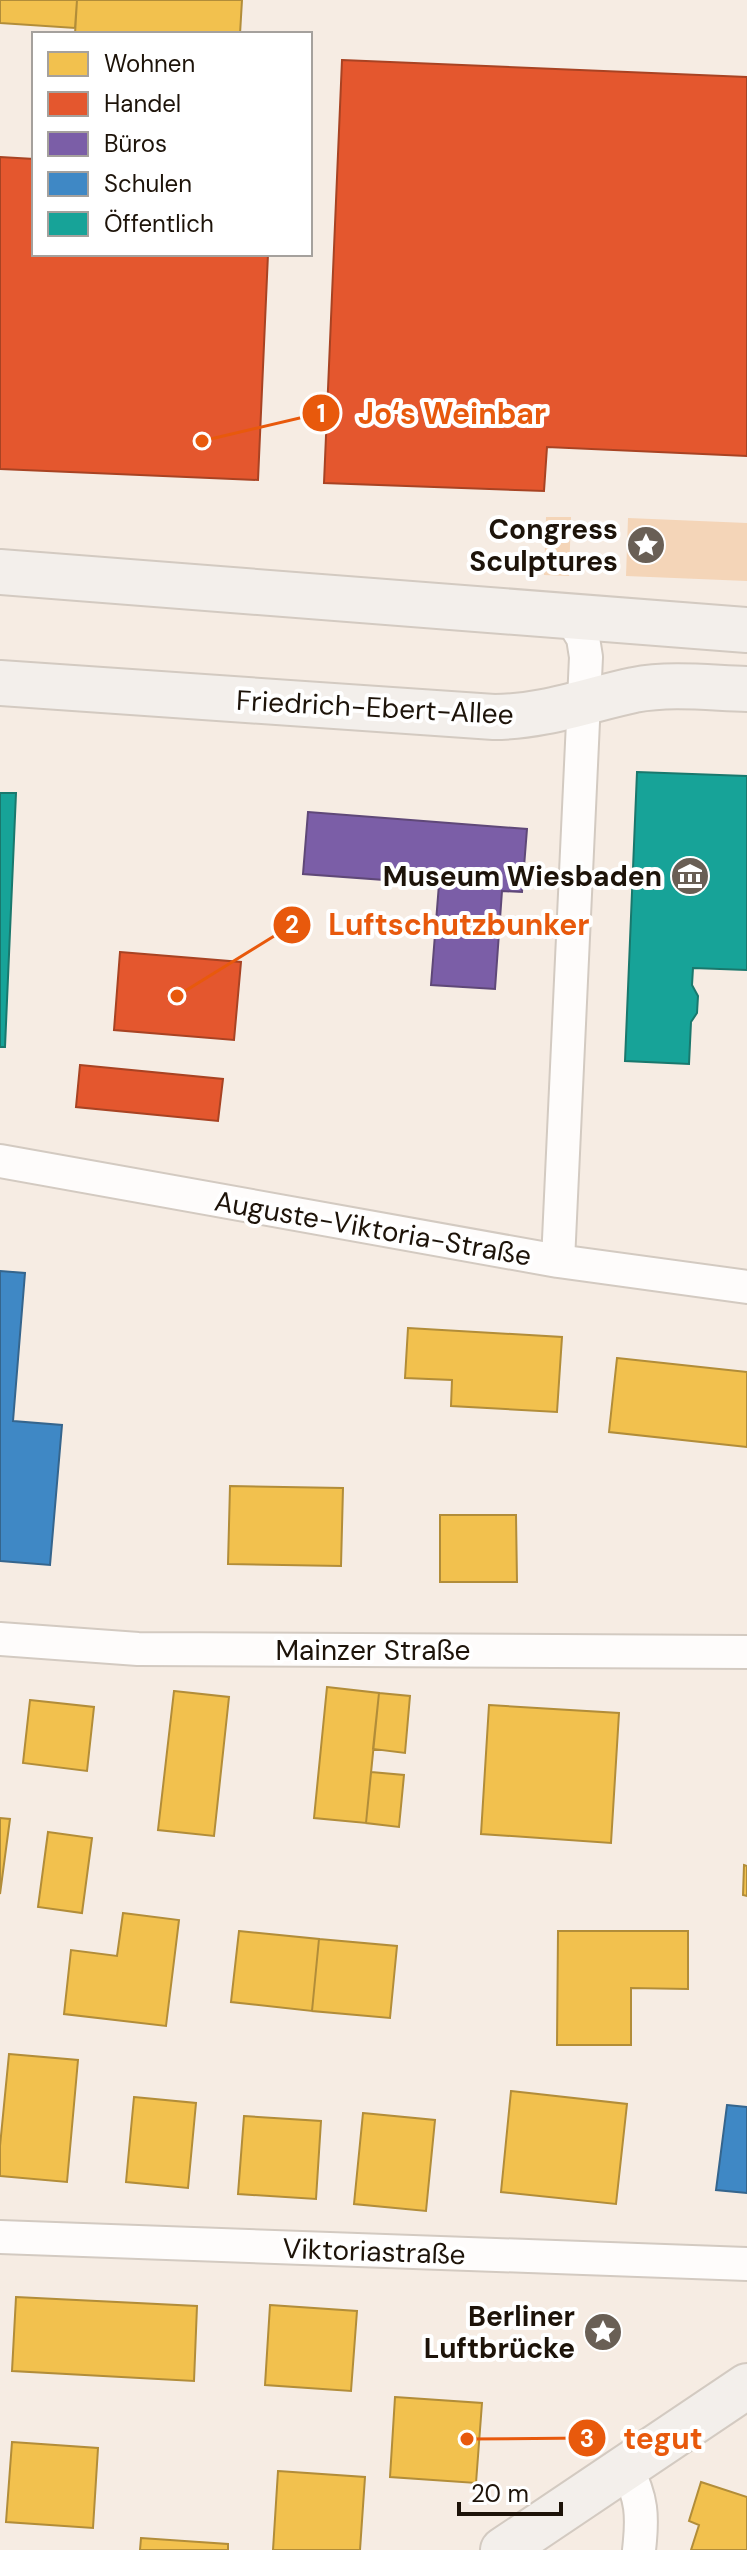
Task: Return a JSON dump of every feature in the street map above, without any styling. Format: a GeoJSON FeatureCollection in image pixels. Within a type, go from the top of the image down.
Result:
{"type":"FeatureCollection","features":[{"type":"Feature","properties":{"kind":"street"},"geometry":{"type":"LineString","coordinates":[[0,572],[747,630]]}},
{"type":"Feature","properties":{"kind":"street"},"geometry":{"type":"LineString","coordinates":[[558,1261],[584,703],[585,645],[570,617]]}},
{"type":"Feature","properties":{"kind":"street","name":"Friedrich-Ebert-Allee"},"geometry":{"type":"LineString","coordinates":[[0,683],[494,717],[523,717],[636,690],[747,689]]}},
{"type":"Feature","properties":{"kind":"street","name":"Auguste-Viktoria-Straße"},"geometry":{"type":"LineString","coordinates":[[0,1161],[558,1261],[747,1287]]}},
{"type":"Feature","properties":{"kind":"street","name":"Mainzer Straße"},"geometry":{"type":"LineString","coordinates":[[0,1639],[138,1649],[747,1652]]}},
{"type":"Feature","properties":{"kind":"street","name":"Viktoriastraße"},"geometry":{"type":"LineString","coordinates":[[0,2237],[747,2264]]}},
{"type":"Feature","properties":{"kind":"street"},"geometry":{"type":"LineString","coordinates":[[503,2550],[747,2386]]}},
{"type":"Feature","properties":{"kind":"street"},"geometry":{"type":"LineString","coordinates":[[626,2467],[638,2492],[642,2518],[639,2550]]}},
{"type":"Feature","properties":{"kind":"shaded area"},"geometry":{"type":"Polygon","coordinates":[[[546,517],[571,517],[569,576],[544,575],[546,517]]]}},
{"type":"Feature","properties":{"kind":"shaded area"},"geometry":{"type":"Polygon","coordinates":[[[628,518],[747,523],[747,581],[626,576],[628,518]]]}},
{"type":"Feature","properties":{"kind":"building: Wohnen"},"geometry":{"type":"Polygon","coordinates":[[[0,0],[77,0],[75,28],[0,23],[0,0]]]}},
{"type":"Feature","properties":{"kind":"building: Wohnen"},"geometry":{"type":"Polygon","coordinates":[[[77,0],[242,0],[240,32],[75,32],[77,0]]]}},
{"type":"Feature","properties":{"kind":"building: Wohnen"},"geometry":{"type":"Polygon","coordinates":[[[408,1328],[562,1337],[557,1412],[451,1406],[452,1380],[405,1378],[408,1328]]]}},
{"type":"Feature","properties":{"kind":"building: Wohnen"},"geometry":{"type":"Polygon","coordinates":[[[617,1358],[747,1372],[747,1447],[609,1432],[617,1358]]]}},
{"type":"Feature","properties":{"kind":"building: Wohnen"},"geometry":{"type":"Polygon","coordinates":[[[230,1486],[343,1488],[341,1566],[228,1564],[230,1486]]]}},
{"type":"Feature","properties":{"kind":"building: Wohnen"},"geometry":{"type":"Polygon","coordinates":[[[440,1515],[516,1515],[517,1582],[440,1582],[440,1515]]]}},
{"type":"Feature","properties":{"kind":"building: Wohnen"},"geometry":{"type":"Polygon","coordinates":[[[327,1687],[379,1693],[366,1823],[314,1818],[327,1687]]]}},
{"type":"Feature","properties":{"kind":"building: Wohnen"},"geometry":{"type":"Polygon","coordinates":[[[174,1691],[229,1697],[214,1836],[158,1830],[174,1691]]]}},
{"type":"Feature","properties":{"kind":"building: Wohnen"},"geometry":{"type":"Polygon","coordinates":[[[379,1693],[410,1696],[405,1753],[373,1749],[379,1693]]]}},
{"type":"Feature","properties":{"kind":"building: Wohnen"},"geometry":{"type":"Polygon","coordinates":[[[30,1700],[94,1707],[87,1771],[23,1763],[30,1700]]]}},
{"type":"Feature","properties":{"kind":"building: Wohnen"},"geometry":{"type":"Polygon","coordinates":[[[489,1705],[619,1713],[611,1843],[481,1834],[489,1705]]]}},
{"type":"Feature","properties":{"kind":"building: Wohnen"},"geometry":{"type":"Polygon","coordinates":[[[371,1772],[404,1775],[399,1827],[366,1823],[371,1772]]]}},
{"type":"Feature","properties":{"kind":"building: Wohnen"},"geometry":{"type":"Polygon","coordinates":[[[0,1818],[10,1819],[0,1894],[0,1818]]]}},
{"type":"Feature","properties":{"kind":"building: Wohnen"},"geometry":{"type":"Polygon","coordinates":[[[48,1832],[92,1838],[82,1913],[38,1907],[48,1832]]]}},
{"type":"Feature","properties":{"kind":"building: Wohnen"},"geometry":{"type":"Polygon","coordinates":[[[744,1865],[747,1866],[747,1896],[743,1895],[744,1865]]]}},
{"type":"Feature","properties":{"kind":"building: Wohnen"},"geometry":{"type":"Polygon","coordinates":[[[123,1913],[179,1920],[166,2026],[64,2014],[71,1950],[117,1956],[123,1913]]]}},
{"type":"Feature","properties":{"kind":"building: Wohnen"},"geometry":{"type":"Polygon","coordinates":[[[239,1931],[319,1939],[312,2011],[231,2002],[239,1931]]]}},
{"type":"Feature","properties":{"kind":"building: Wohnen"},"geometry":{"type":"Polygon","coordinates":[[[558,1931],[688,1931],[688,1989],[631,1988],[631,2045],[557,2045],[558,1931]]]}},
{"type":"Feature","properties":{"kind":"building: Wohnen"},"geometry":{"type":"Polygon","coordinates":[[[319,1939],[397,1946],[390,2018],[312,2011],[319,1939]]]}},
{"type":"Feature","properties":{"kind":"building: Wohnen"},"geometry":{"type":"Polygon","coordinates":[[[9,2054],[78,2060],[67,2182],[0,2176],[9,2054]]]}},
{"type":"Feature","properties":{"kind":"building: Wohnen"},"geometry":{"type":"Polygon","coordinates":[[[511,2091],[627,2104],[616,2204],[501,2192],[511,2091]]]}},
{"type":"Feature","properties":{"kind":"building: Wohnen"},"geometry":{"type":"Polygon","coordinates":[[[134,2097],[196,2103],[188,2188],[126,2182],[134,2097]]]}},
{"type":"Feature","properties":{"kind":"building: Wohnen"},"geometry":{"type":"Polygon","coordinates":[[[363,2113],[435,2120],[426,2211],[354,2204],[363,2113]]]}},
{"type":"Feature","properties":{"kind":"building: Wohnen"},"geometry":{"type":"Polygon","coordinates":[[[244,2116],[321,2121],[316,2199],[238,2194],[244,2116]]]}},
{"type":"Feature","properties":{"kind":"building: Wohnen"},"geometry":{"type":"Polygon","coordinates":[[[16,2297],[197,2306],[194,2381],[12,2371],[16,2297]]]}},
{"type":"Feature","properties":{"kind":"building: Wohnen"},"geometry":{"type":"Polygon","coordinates":[[[270,2305],[357,2311],[351,2391],[265,2385],[270,2305]]]}},
{"type":"Feature","properties":{"kind":"building: Wohnen"},"geometry":{"type":"Polygon","coordinates":[[[395,2397],[482,2403],[476,2483],[390,2477],[395,2397]]]}},
{"type":"Feature","properties":{"kind":"building: Wohnen"},"geometry":{"type":"Polygon","coordinates":[[[12,2442],[98,2448],[93,2528],[6,2522],[12,2442]]]}},
{"type":"Feature","properties":{"kind":"building: Wohnen"},"geometry":{"type":"Polygon","coordinates":[[[278,2471],[365,2477],[360,2550],[273,2550],[278,2471]]]}},
{"type":"Feature","properties":{"kind":"building: Wohnen"},"geometry":{"type":"Polygon","coordinates":[[[701,2482],[747,2497],[747,2550],[691,2550],[699,2525],[689,2521],[701,2482]]]}},
{"type":"Feature","properties":{"kind":"building: Wohnen"},"geometry":{"type":"Polygon","coordinates":[[[141,2538],[228,2544],[228,2550],[140,2550],[141,2538]]]}},
{"type":"Feature","properties":{"kind":"building: Handel"},"geometry":{"type":"Polygon","coordinates":[[[342,60],[747,77],[747,456],[547,447],[544,491],[324,483],[342,60]]]}},
{"type":"Feature","properties":{"kind":"building: Handel"},"geometry":{"type":"Polygon","coordinates":[[[0,157],[32,159],[32,256],[268,256],[258,480],[0,469],[0,157]]]}},
{"type":"Feature","properties":{"kind":"building: Handel"},"geometry":{"type":"Polygon","coordinates":[[[120,952],[241,962],[234,1040],[114,1030],[120,952]]]}},
{"type":"Feature","properties":{"kind":"building: Handel"},"geometry":{"type":"Polygon","coordinates":[[[80,1065],[223,1079],[218,1121],[76,1107],[80,1065]]]}},
{"type":"Feature","properties":{"kind":"building: Büros"},"geometry":{"type":"Polygon","coordinates":[[[308,812],[527,829],[522,892],[502,891],[495,989],[431,985],[439,884],[303,874],[308,812]]]}},
{"type":"Feature","properties":{"kind":"building: Schulen"},"geometry":{"type":"Polygon","coordinates":[[[0,1271],[25,1273],[13,1421],[62,1425],[50,1565],[0,1561],[0,1271]]]}},
{"type":"Feature","properties":{"kind":"building: Schulen"},"geometry":{"type":"Polygon","coordinates":[[[727,2105],[747,2107],[747,2193],[716,2190],[727,2105]]]}},
{"type":"Feature","properties":{"kind":"building: Öffentlich","name":"Museum Wiesbaden"},"geometry":{"type":"Polygon","coordinates":[[[637,772],[747,776],[747,970],[693,968],[692,985],[698,996],[697,1013],[691,1022],[689,1064],[625,1061],[637,772]]]}},
{"type":"Feature","properties":{"kind":"building: Öffentlich"},"geometry":{"type":"Polygon","coordinates":[[[0,793],[16,793],[5,1047],[0,1047],[0,793]]]}},
{"type":"Feature","properties":{"kind":"place","name":"Jo‘s Weinbar"},"geometry":{"type":"Point","coordinates":[202,441]}},
{"type":"Feature","properties":{"kind":"place","name":"Congress Sculptures"},"geometry":{"type":"Point","coordinates":[646,545]}},
{"type":"Feature","properties":{"kind":"place","name":"Museum Wiesbaden"},"geometry":{"type":"Point","coordinates":[690,876]}},
{"type":"Feature","properties":{"kind":"place","name":"Luftschutzbunker"},"geometry":{"type":"Point","coordinates":[177,996]}},
{"type":"Feature","properties":{"kind":"place","name":"Berliner Luftbrücke"},"geometry":{"type":"Point","coordinates":[603,2332]}},
{"type":"Feature","properties":{"kind":"place","name":"tegut"},"geometry":{"type":"Point","coordinates":[467,2439]}}]}
